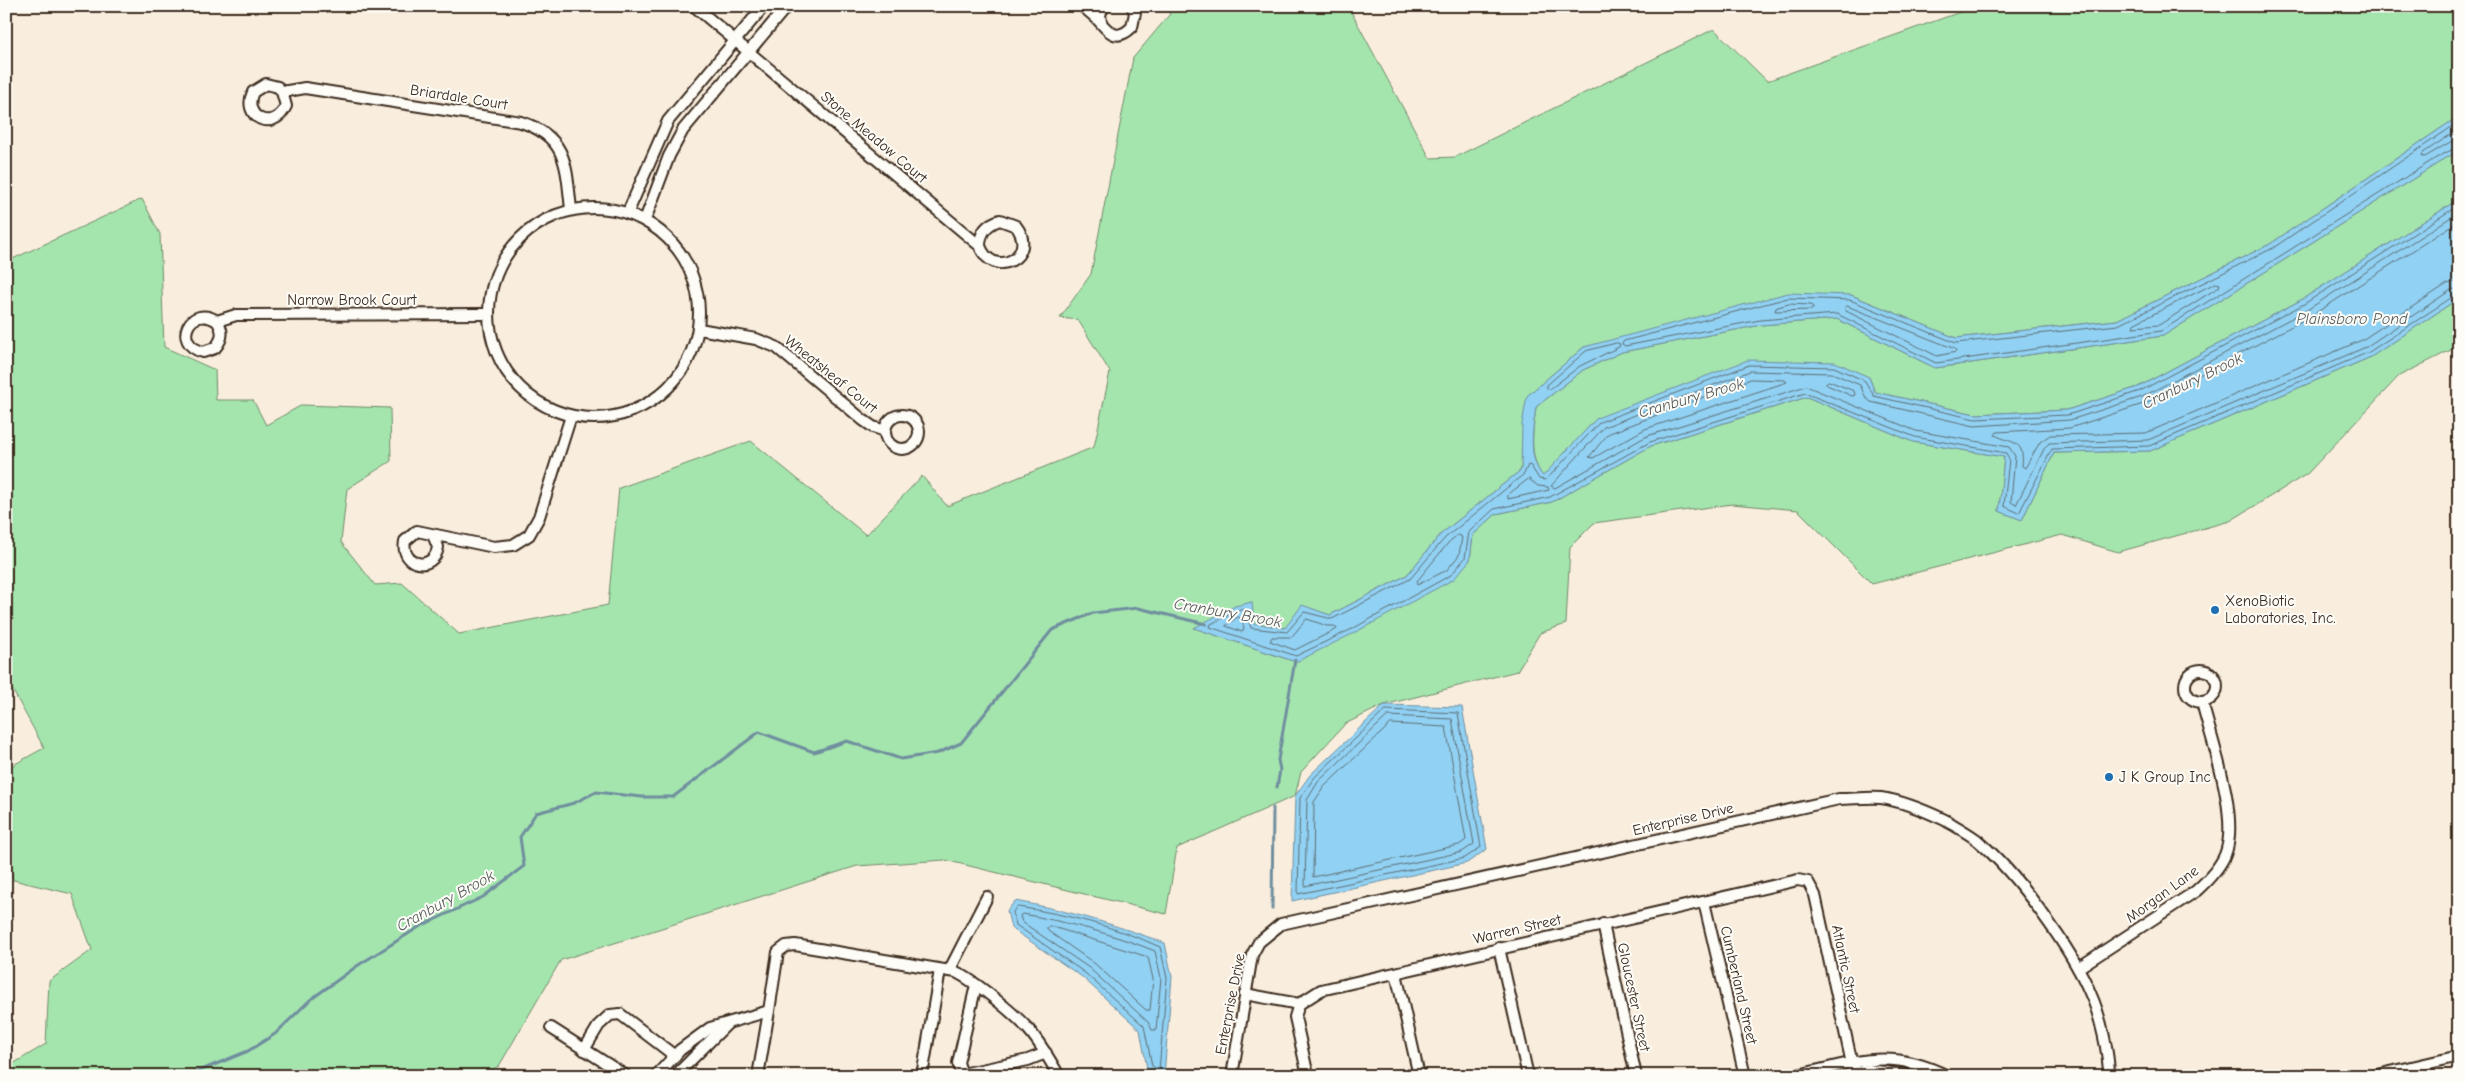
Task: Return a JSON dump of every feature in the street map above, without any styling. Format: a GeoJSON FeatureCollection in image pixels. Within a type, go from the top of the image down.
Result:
{"type":"FeatureCollection","features":[{"type":"Feature","properties":{"kind":"street","name":"Stone Meadow Court"},"geometry":{"type":"LineString","coordinates":[[694,6],[980,246],[988,258],[1001,263],[1008,262],[1020,253],[1023,239],[1016,226],[1000,220],[987,226],[982,232],[980,246]]}},
{"type":"Feature","properties":{"kind":"street"},"geometry":{"type":"LineString","coordinates":[[628,212],[668,121],[764,6]]}},
{"type":"Feature","properties":{"kind":"street"},"geometry":{"type":"LineString","coordinates":[[645,220],[669,156],[683,130],[787,6]]}},
{"type":"Feature","properties":{"kind":"street"},"geometry":{"type":"LineString","coordinates":[[1082,6],[1101,22],[1108,32],[1116,34],[1128,31],[1135,21],[1135,13],[1132,6]]}},
{"type":"Feature","properties":{"kind":"street"},"geometry":{"type":"LineString","coordinates":[[1101,22],[1100,14],[1104,6]]}},
{"type":"Feature","properties":{"kind":"street","name":"Briardale Court"},"geometry":{"type":"LineString","coordinates":[[282,92],[305,88],[511,121],[537,127],[552,138],[561,150],[566,168],[571,210]]}},
{"type":"Feature","properties":{"kind":"street"},"geometry":{"type":"LineString","coordinates":[[600,207],[628,212],[645,220],[671,240],[689,266],[699,297],[699,330],[688,362],[683,369],[667,389],[639,409],[606,418],[571,416],[545,406],[522,390],[504,368],[492,342],[488,314],[492,286],[503,259],[521,236],[544,220],[571,210],[600,207]]}},
{"type":"Feature","properties":{"kind":"street","name":"Narrow Brook Court"},"geometry":{"type":"LineString","coordinates":[[217,321],[236,315],[488,314]]}},
{"type":"Feature","properties":{"kind":"street","name":"Wheatsheaf Court"},"geometry":{"type":"LineString","coordinates":[[699,330],[756,338],[776,347],[862,420],[885,430]]}},
{"type":"Feature","properties":{"kind":"street"},"geometry":{"type":"LineString","coordinates":[[433,535],[494,546],[513,545],[529,535],[539,517],[571,416]]}},
{"type":"Feature","properties":{"kind":"street","name":"Morgan Lane"},"geometry":{"type":"LineString","coordinates":[[2078,968],[2196,891],[2211,878],[2225,855],[2230,827],[2226,798],[2202,702]]}},
{"type":"Feature","properties":{"kind":"street","name":"Enterprise Drive"},"geometry":{"type":"LineString","coordinates":[[1232,1076],[1252,955],[1258,942],[1281,924],[1839,799],[1881,798],[1924,811],[1946,821],[1977,840],[2007,872],[2044,917],[2078,968],[2092,996],[2097,1012],[2109,1076]]}},
{"type":"Feature","properties":{"kind":"street","name":"Warren Street"},"geometry":{"type":"LineString","coordinates":[[1299,1004],[1321,990],[1798,880]]}},
{"type":"Feature","properties":{"kind":"street","name":"Atlantic Street"},"geometry":{"type":"LineString","coordinates":[[1798,880],[1808,882],[1815,896],[1854,1073]]}},
{"type":"Feature","properties":{"kind":"street"},"geometry":{"type":"LineString","coordinates":[[922,1076],[945,970],[987,897]]}},
{"type":"Feature","properties":{"kind":"street","name":"Cumberland Street"},"geometry":{"type":"LineString","coordinates":[[1704,902],[1745,1076]]}},
{"type":"Feature","properties":{"kind":"street","name":"Gloucester Street"},"geometry":{"type":"LineString","coordinates":[[1603,924],[1636,1076]]}},
{"type":"Feature","properties":{"kind":"street"},"geometry":{"type":"LineString","coordinates":[[758,1076],[778,952],[786,946],[795,945],[945,970],[970,979],[1028,1029],[1046,1052],[1059,1076]]}},
{"type":"Feature","properties":{"kind":"street"},"geometry":{"type":"LineString","coordinates":[[1499,948],[1528,1076]]}},
{"type":"Feature","properties":{"kind":"street"},"geometry":{"type":"LineString","coordinates":[[1396,973],[1418,1076]]}},
{"type":"Feature","properties":{"kind":"street"},"geometry":{"type":"LineString","coordinates":[[976,985],[958,1063],[962,1074],[1028,1060],[1046,1052]]}},
{"type":"Feature","properties":{"kind":"street"},"geometry":{"type":"LineString","coordinates":[[1245,994],[1299,1004],[1295,1017],[1308,1076]]}},
{"type":"Feature","properties":{"kind":"street"},"geometry":{"type":"LineString","coordinates":[[656,1076],[675,1056],[710,1028],[768,1011]]}},
{"type":"Feature","properties":{"kind":"street"},"geometry":{"type":"LineString","coordinates":[[584,1050],[599,1025],[610,1015],[620,1014],[675,1056]]}},
{"type":"Feature","properties":{"kind":"street"},"geometry":{"type":"LineString","coordinates":[[675,1076],[728,1022]]}},
{"type":"Feature","properties":{"kind":"street"},"geometry":{"type":"LineString","coordinates":[[551,1028],[626,1076]]}},
{"type":"Feature","properties":{"kind":"street"},"geometry":{"type":"LineString","coordinates":[[2373,1076],[2459,1056]]}},
{"type":"Feature","properties":{"kind":"street"},"geometry":{"type":"LineString","coordinates":[[1796,1075],[1851,1061],[1883,1058],[1935,1070],[1948,1076]]}},
{"type":"Feature","properties":{"kind":"street"},"geometry":{"type":"LineString","coordinates":[[1843,1076],[1868,1070],[1883,1070],[1915,1076]]}},
{"type":"Feature","properties":{"kind":"green space"},"geometry":{"type":"Polygon","coordinates":[[[1163,6],[1348,6],[1430,158],[1455,157],[1714,29],[1767,81],[1977,6],[2459,6],[2459,116],[2270,244],[2117,320],[1956,338],[1851,295],[1584,347],[1527,396],[1521,470],[1441,534],[1407,575],[1330,615],[1302,606],[1286,628],[1253,623],[1251,602],[1194,628],[1296,662],[1470,560],[1473,535],[1496,514],[1552,502],[1651,446],[1807,397],[1913,442],[2004,457],[1999,511],[2022,520],[2054,453],[2150,451],[2371,357],[2459,298],[2459,346],[2399,376],[2307,474],[2230,521],[2118,552],[2062,535],[1872,584],[1798,510],[1732,504],[1594,523],[1570,547],[1566,624],[1540,633],[1517,671],[1384,705],[1345,724],[1301,772],[1295,796],[1177,848],[1166,914],[945,860],[857,866],[561,960],[499,1066],[480,1076],[6,1076],[6,1068],[46,1044],[49,981],[92,950],[72,894],[13,880],[6,829],[6,769],[44,748],[6,678],[6,262],[142,199],[160,234],[164,347],[215,370],[216,400],[253,400],[266,425],[302,405],[390,408],[391,461],[347,489],[341,542],[375,585],[402,583],[459,634],[608,605],[619,488],[751,441],[866,535],[922,476],[947,506],[1094,447],[1110,372],[1078,320],[1060,318],[1091,274],[1133,58],[1170,14],[1163,6]]]}},
{"type":"Feature","properties":{"kind":"green space"},"geometry":{"type":"Polygon","coordinates":[[[2459,150],[2459,199],[2301,300],[2138,387],[2067,410],[1975,414],[1875,392],[1869,377],[1597,418],[1543,477],[1535,461],[1533,443],[1536,407],[1583,370],[1622,352],[1761,325],[1837,319],[1935,368],[2163,336],[2459,150]]]}},
{"type":"Feature","properties":{"kind":"water","name":"Plainsboro Pond"},"geometry":{"type":"Polygon","coordinates":[[[2459,116],[2459,150],[2163,336],[1935,368],[1837,319],[1761,325],[1622,352],[1583,370],[1536,407],[1532,443],[1538,469],[1543,476],[1597,418],[1748,360],[1835,362],[1869,377],[1875,392],[1975,414],[2067,410],[2138,387],[2301,300],[2459,199],[2459,298],[2371,357],[2150,451],[2054,453],[2022,520],[1999,511],[2004,457],[1913,442],[1807,397],[1651,446],[1552,502],[1496,514],[1473,535],[1470,560],[1454,579],[1296,662],[1194,628],[1235,606],[1252,602],[1254,623],[1285,628],[1302,605],[1330,615],[1407,575],[1441,534],[1521,470],[1522,424],[1527,396],[1584,347],[1788,293],[1851,295],[1956,338],[2117,320],[2270,244],[2459,116]]]}},
{"type":"Feature","properties":{"kind":"water"},"geometry":{"type":"Polygon","coordinates":[[[1384,705],[1462,707],[1487,849],[1467,863],[1292,901],[1295,796],[1310,775],[1384,705]]]}},
{"type":"Feature","properties":{"kind":"water"},"geometry":{"type":"Polygon","coordinates":[[[1015,901],[1091,919],[1165,943],[1172,977],[1164,1076],[1155,1076],[1147,1069],[1140,1030],[1082,977],[1011,928],[1007,911],[1015,901]]]}},
{"type":"Feature","properties":{"kind":"waterway","name":"Cranbury Brook"},"geometry":{"type":"LineString","coordinates":[[187,1076],[248,1051],[275,1034],[310,1000],[357,966],[419,927],[483,897],[524,866],[520,837],[536,813],[574,803],[596,792],[642,797],[673,797],[759,732],[814,752],[847,741],[901,759],[938,753],[961,743],[1052,630],[1093,613],[1138,608],[1206,624]]}},
{"type":"Feature","properties":{"kind":"waterway"},"geometry":{"type":"LineString","coordinates":[[1277,787],[1280,770],[1278,760],[1295,660]]}},
{"type":"Feature","properties":{"kind":"waterway"},"geometry":{"type":"LineString","coordinates":[[1272,909],[1273,808]]}},
{"type":"Feature","properties":{"kind":"place","name":"XenoBiotic Laboratories, Inc."},"geometry":{"type":"Point","coordinates":[2215,610]}},
{"type":"Feature","properties":{"kind":"place","name":"J K Group Inc"},"geometry":{"type":"Point","coordinates":[2109,777]}}]}
